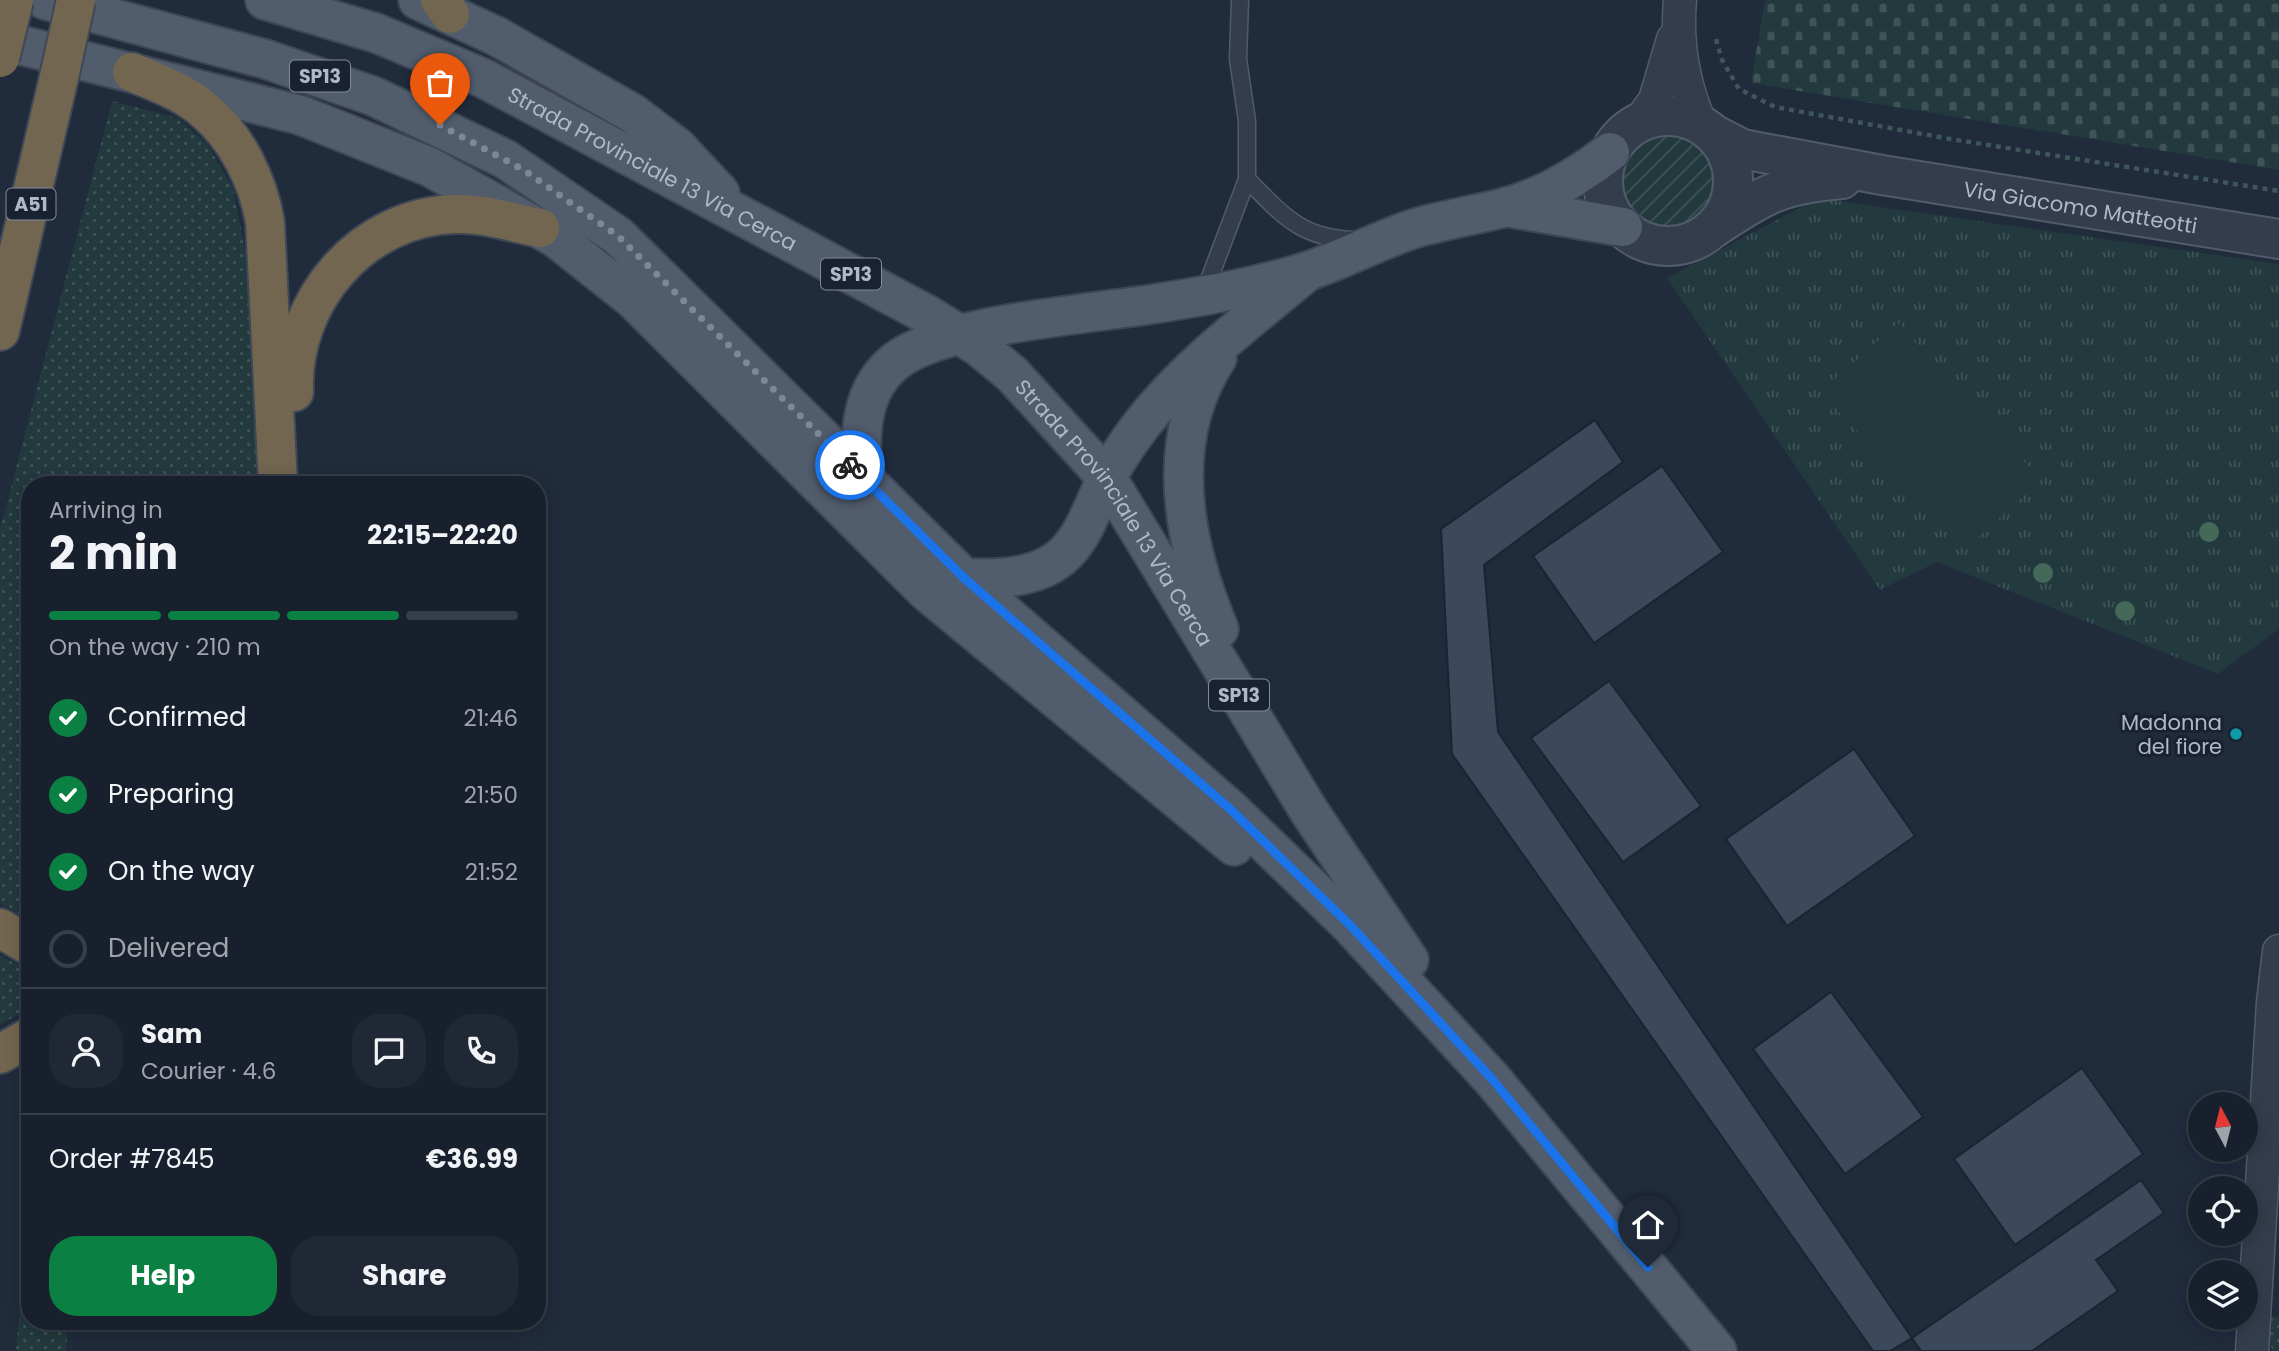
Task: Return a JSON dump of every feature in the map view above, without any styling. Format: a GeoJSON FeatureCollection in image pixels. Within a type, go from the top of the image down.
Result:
{"type":"FeatureCollection","features":[{"type":"Feature","properties":{"kind":"highway"},"geometry":{"type":"LineString","coordinates":[[0,58],[14,0]]}},
{"type":"Feature","properties":{"kind":"highway","name":"A51"},"geometry":{"type":"LineString","coordinates":[[0,331],[76,0]]}},
{"type":"Feature","properties":{"kind":"highway"},"geometry":{"type":"LineString","coordinates":[[132,72],[174,91],[204,110],[224,132],[255,181],[265,222],[278,476]]}},
{"type":"Feature","properties":{"kind":"highway"},"geometry":{"type":"LineString","coordinates":[[299,476],[294,378],[298,339],[309,312],[340,266],[357,250],[387,231],[430,216],[471,214],[540,228]]}},
{"type":"Feature","properties":{"kind":"highway"},"geometry":{"type":"LineString","coordinates":[[0,928],[21,941]]}},
{"type":"Feature","properties":{"kind":"highway"},"geometry":{"type":"LineString","coordinates":[[0,1055],[21,1042]]}},
{"type":"Feature","properties":{"kind":"main road","name":"SP13"},"geometry":{"type":"LineString","coordinates":[[46,0],[147,25],[342,84],[440,125],[505,159],[590,214],[645,259],[964,578],[1230,809],[1350,925],[1492,1079],[1717,1351]]}},
{"type":"Feature","properties":{"kind":"main road","name":"Strada Provinciale 13 Via Cerca"},"geometry":{"type":"LineString","coordinates":[[265,0],[376,33],[442,60],[549,111],[961,335],[1028,389],[1107,478],[1352,877],[1492,1079]]}},
{"type":"Feature","properties":{"kind":"main road"},"geometry":{"type":"LineString","coordinates":[[436,5],[526,52],[632,113],[677,147],[741,216]]}},
{"type":"Feature","properties":{"kind":"main road"},"geometry":{"type":"LineString","coordinates":[[0,40],[274,107],[373,142],[430,167],[540,228],[592,264],[633,299],[926,591],[1257,864],[1350,925]]}},
{"type":"Feature","properties":{"kind":"main road"},"geometry":{"type":"LineString","coordinates":[[862,477],[860,441],[864,409],[886,371],[913,350],[961,335],[1203,296],[1309,271],[1380,240],[1506,207],[1581,174],[1610,152]]}},
{"type":"Feature","properties":{"kind":"main road"},"geometry":{"type":"LineString","coordinates":[[1506,207],[1623,227]]}},
{"type":"Feature","properties":{"kind":"main road"},"geometry":{"type":"LineString","coordinates":[[964,578],[1016,575],[1053,564],[1077,539],[1107,478],[1140,426],[1172,388],[1309,271]]}},
{"type":"Feature","properties":{"kind":"main road"},"geometry":{"type":"LineString","coordinates":[[1233,335],[1201,384],[1193,405],[1185,456],[1185,513],[1192,548],[1214,617],[1276,755]]}},
{"type":"Feature","properties":{"kind":"street"},"geometry":{"type":"LineString","coordinates":[[1637,125],[1654,100],[1679,10]]}},
{"type":"Feature","properties":{"kind":"street"},"geometry":{"type":"LineString","coordinates":[[1679,10],[1684,76],[1707,131],[1725,150],[1733,178],[1728,206],[1711,230],[1693,241],[1672,246],[1640,240],[1623,227],[1611,211],[1604,192],[1604,172],[1610,152],[1627,132],[1637,125],[1663,117],[1677,117],[1707,131]]}},
{"type":"Feature","properties":{"kind":"street","name":"Via Giacomo Matteotti"},"geometry":{"type":"LineString","coordinates":[[1707,131],[1742,149],[1882,175],[2279,239]]}},
{"type":"Feature","properties":{"kind":"street","name":"Via Giacomo Matteotti"},"geometry":{"type":"LineString","coordinates":[[1711,230],[1760,197],[1801,182],[1882,175]]}},
{"type":"Feature","properties":{"kind":"street"},"geometry":{"type":"LineString","coordinates":[[2252,1351],[2279,951]]}},
{"type":"Feature","properties":{"kind":"lane"},"geometry":{"type":"LineString","coordinates":[[1203,296],[1247,179],[1247,121],[1238,59],[1240,0]]}},
{"type":"Feature","properties":{"kind":"lane"},"geometry":{"type":"LineString","coordinates":[[1247,179],[1291,221],[1308,230],[1328,239],[1380,240]]}},
{"type":"Feature","properties":{"kind":"path"},"geometry":{"type":"LineString","coordinates":[[1716,36],[1722,60],[1739,89],[1775,107],[1950,139],[2279,191]]}},
{"type":"Feature","properties":{"kind":"green space"},"geometry":{"type":"Polygon","coordinates":[[[1765,0],[2279,0],[2279,170],[1751,83],[1765,0]]]}},
{"type":"Feature","properties":{"kind":"green space"},"geometry":{"type":"Polygon","coordinates":[[[112,101],[178,118],[208,145],[233,188],[247,259],[258,476],[21,476],[21,915],[0,903],[0,529],[112,101]]]}},
{"type":"Feature","properties":{"kind":"green space"},"geometry":{"type":"Polygon","coordinates":[[[1659,134],[1677,134],[1702,147],[1712,163],[1715,181],[1712,199],[1702,215],[1677,228],[1659,228],[1634,215],[1621,190],[1621,172],[1634,147],[1659,134]]]}},
{"type":"Feature","properties":{"kind":"green space"},"geometry":{"type":"Polygon","coordinates":[[[1818,198],[2279,264],[2279,629],[2218,674],[1937,562],[1880,590],[1667,278],[1818,198]]]}},
{"type":"Feature","properties":{"kind":"green space"},"geometry":{"type":"Polygon","coordinates":[[[1898,323],[2041,480],[1965,549],[1821,392],[1898,323]]]}},
{"type":"Feature","properties":{"kind":"green space"},"geometry":{"type":"Polygon","coordinates":[[[0,955],[21,966],[21,1013],[0,1025],[0,955]]]}},
{"type":"Feature","properties":{"kind":"green space"},"geometry":{"type":"Polygon","coordinates":[[[21,1297],[21,1330],[67,1330],[66,1351],[16,1351],[21,1297]]]}},
{"type":"Feature","properties":{"kind":"green space"},"geometry":{"type":"Polygon","coordinates":[[[2265,1316],[2279,1317],[2279,1351],[2272,1351],[2265,1316]]]}},
{"type":"Feature","properties":{"kind":"building"},"geometry":{"type":"Polygon","coordinates":[[[1595,420],[1623,462],[1484,565],[1498,732],[1912,1338],[1890,1351],[1873,1351],[1452,754],[1441,529],[1595,420]]]}},
{"type":"Feature","properties":{"kind":"building"},"geometry":{"type":"Polygon","coordinates":[[[1662,466],[1723,552],[1594,643],[1533,556],[1662,466]]]}},
{"type":"Feature","properties":{"kind":"building"},"geometry":{"type":"Polygon","coordinates":[[[1609,681],[1701,806],[1623,862],[1531,738],[1609,681]]]}},
{"type":"Feature","properties":{"kind":"building"},"geometry":{"type":"Polygon","coordinates":[[[1854,749],[1915,836],[1787,926],[1726,839],[1854,749]]]}},
{"type":"Feature","properties":{"kind":"building"},"geometry":{"type":"Polygon","coordinates":[[[1831,992],[1923,1117],[1845,1174],[1753,1049],[1831,992]]]}},
{"type":"Feature","properties":{"kind":"building"},"geometry":{"type":"Polygon","coordinates":[[[2082,1068],[2143,1154],[2015,1245],[1954,1159],[2082,1068]]]}},
{"type":"Feature","properties":{"kind":"building"},"geometry":{"type":"Polygon","coordinates":[[[2141,1180],[2164,1213],[2096,1260],[2118,1291],[2032,1351],[1921,1351],[1912,1338],[2141,1180]]]}},
{"type":"Feature","properties":{"kind":"way so far"},"geometry":{"type":"LineString","coordinates":[[440,125],[524,170],[618,236],[645,259],[850,465]]}},
{"type":"Feature","properties":{"kind":"place","name":"Madonna del fiore"},"geometry":{"type":"Point","coordinates":[2236,734]}},
{"type":"Feature","properties":{"kind":"route"},"geometry":{"type":"LineString","coordinates":[[850,465],[964,578],[1065,662],[1230,809],[1350,925],[1492,1079],[1648,1267]]}}]}
